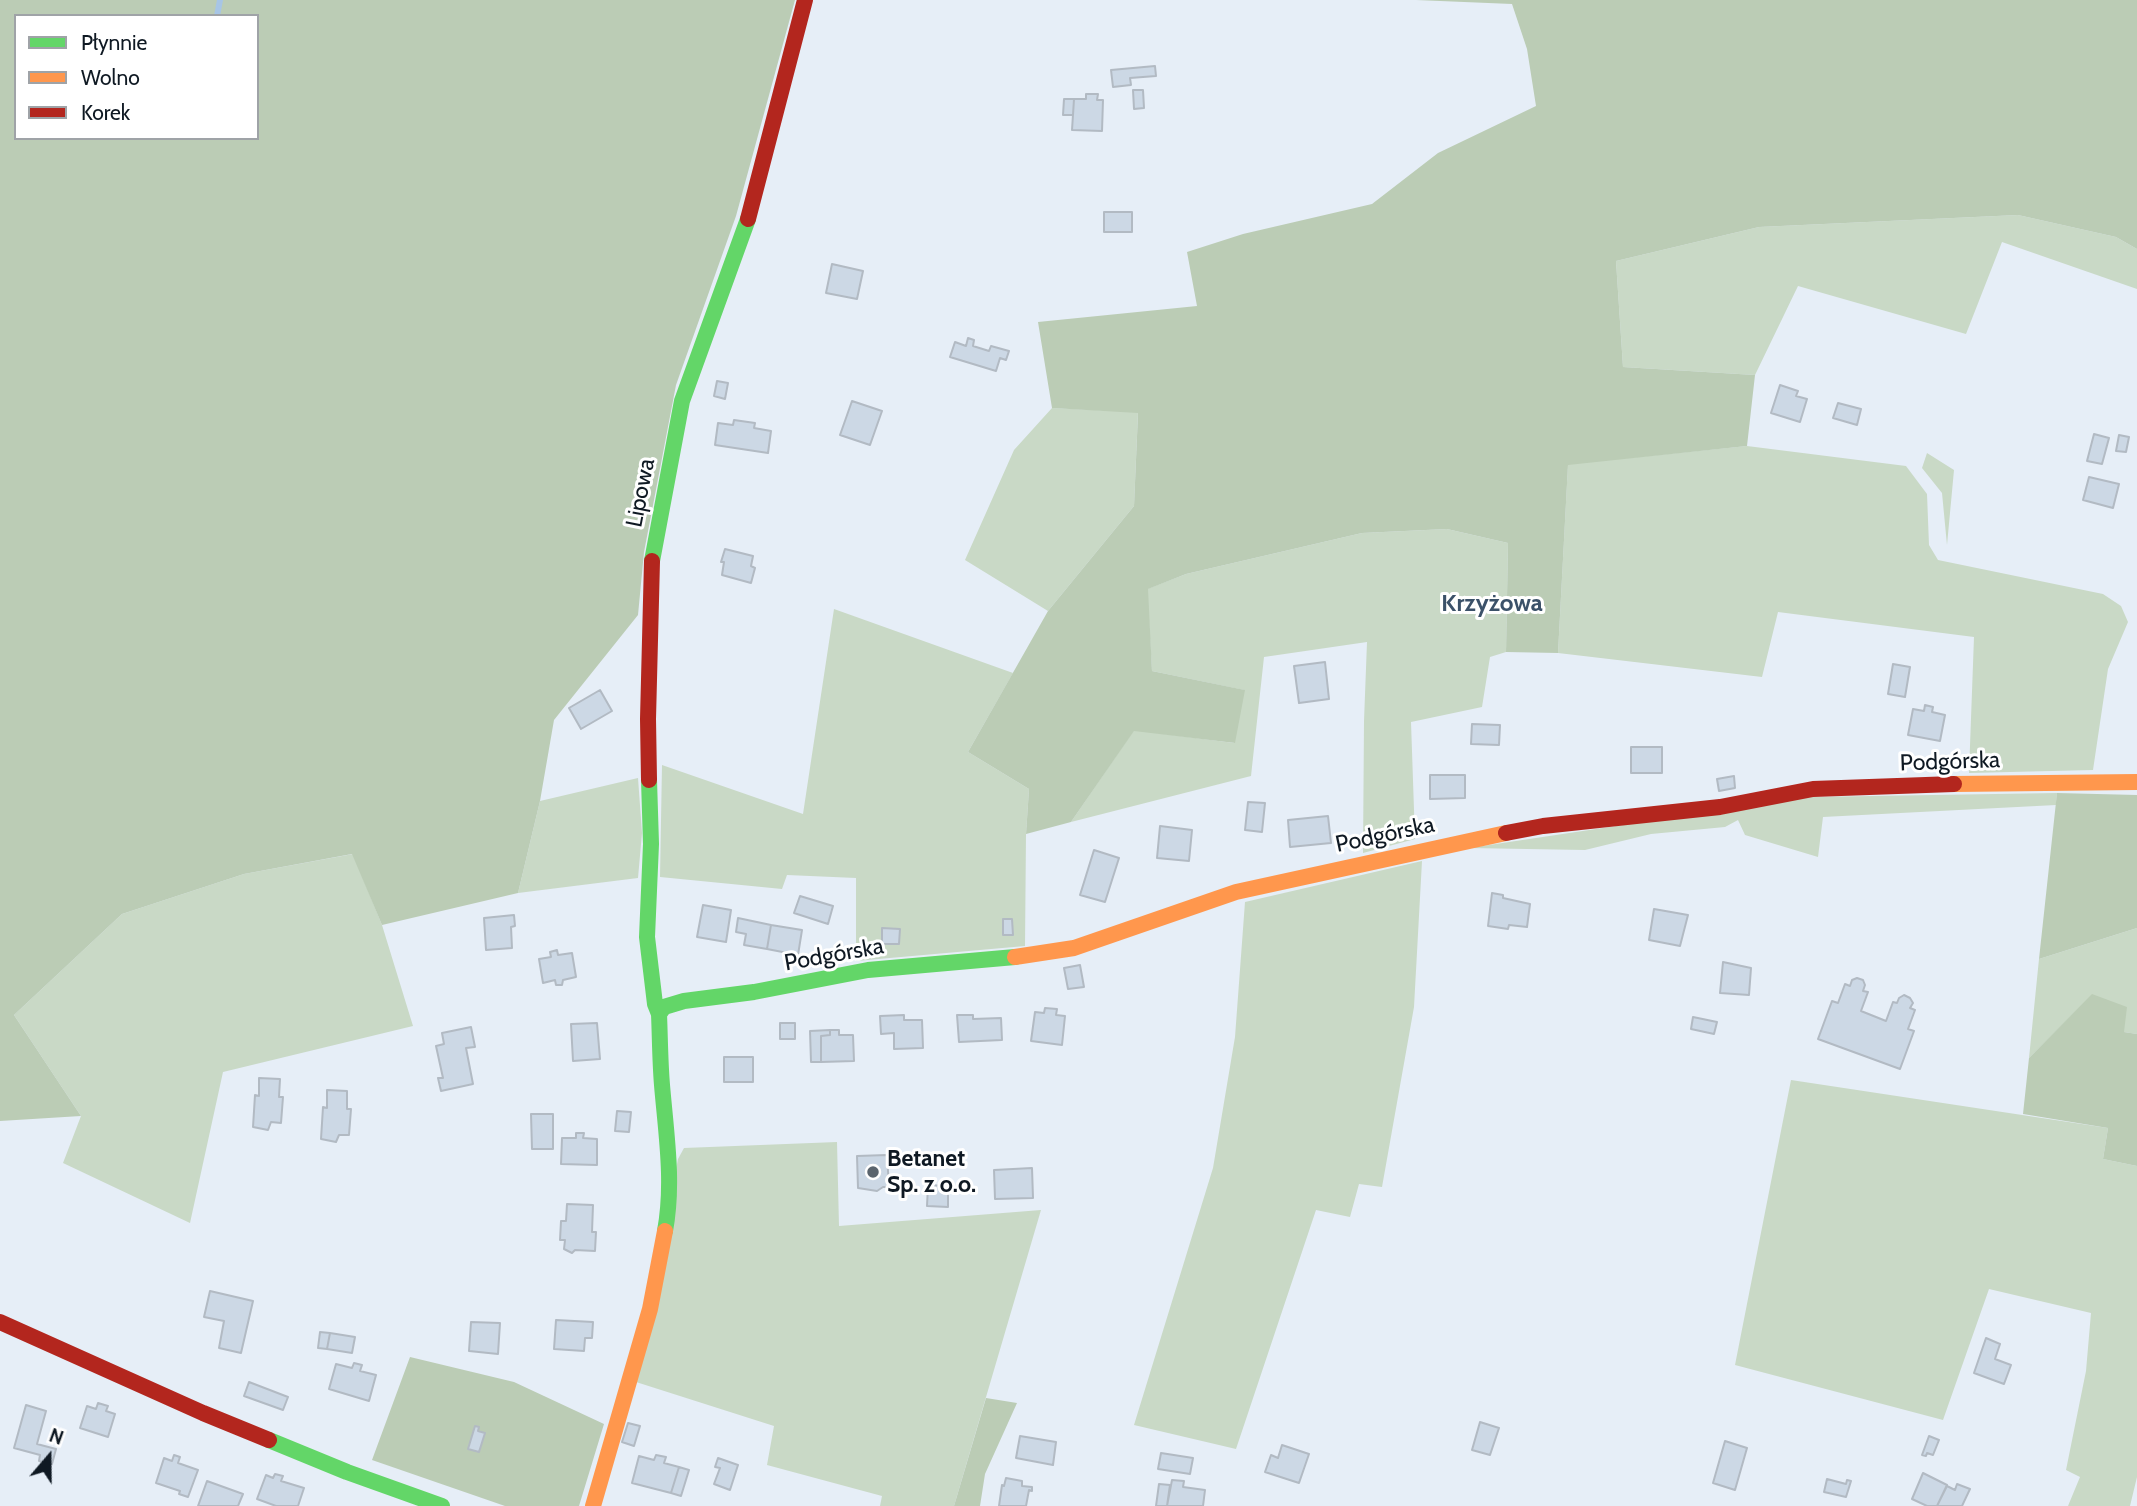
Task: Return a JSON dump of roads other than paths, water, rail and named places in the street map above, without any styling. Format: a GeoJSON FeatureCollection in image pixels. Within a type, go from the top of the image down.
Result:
{"type":"FeatureCollection","features":[{"type":"Feature","properties":{"kind":"street","name":"Lipowa"},"geometry":{"type":"LineString","coordinates":[[593,1506],[617,1415],[650,1309],[667,1218],[668,1142],[659,1014],[655,1004],[647,937],[651,844],[648,719],[652,555],[682,401],[747,224],[805,0]]}},
{"type":"Feature","properties":{"kind":"street","name":"Podgórska"},"geometry":{"type":"LineString","coordinates":[[659,1014],[664,1007],[684,1001],[760,991],[868,970],[991,961],[1074,948],[1236,892],[1403,854],[1544,827],[1720,807],[1813,789],[2024,782],[2137,782]]}},
{"type":"Feature","properties":{"kind":"street"},"geometry":{"type":"LineString","coordinates":[[0,1322],[181,1404],[347,1472],[442,1506]]}},
{"type":"Feature","properties":{"kind":"waterway"},"geometry":{"type":"LineString","coordinates":[[217,14],[220,0]]}},
{"type":"Feature","properties":{"kind":"place","name":"Betanet Sp. z o.o."},"geometry":{"type":"Point","coordinates":[873,1172]}},
{"type":"Feature","properties":{"kind":"district","name":"Krzyżowa"},"geometry":{"type":"Point","coordinates":[1492,604]}}]}
